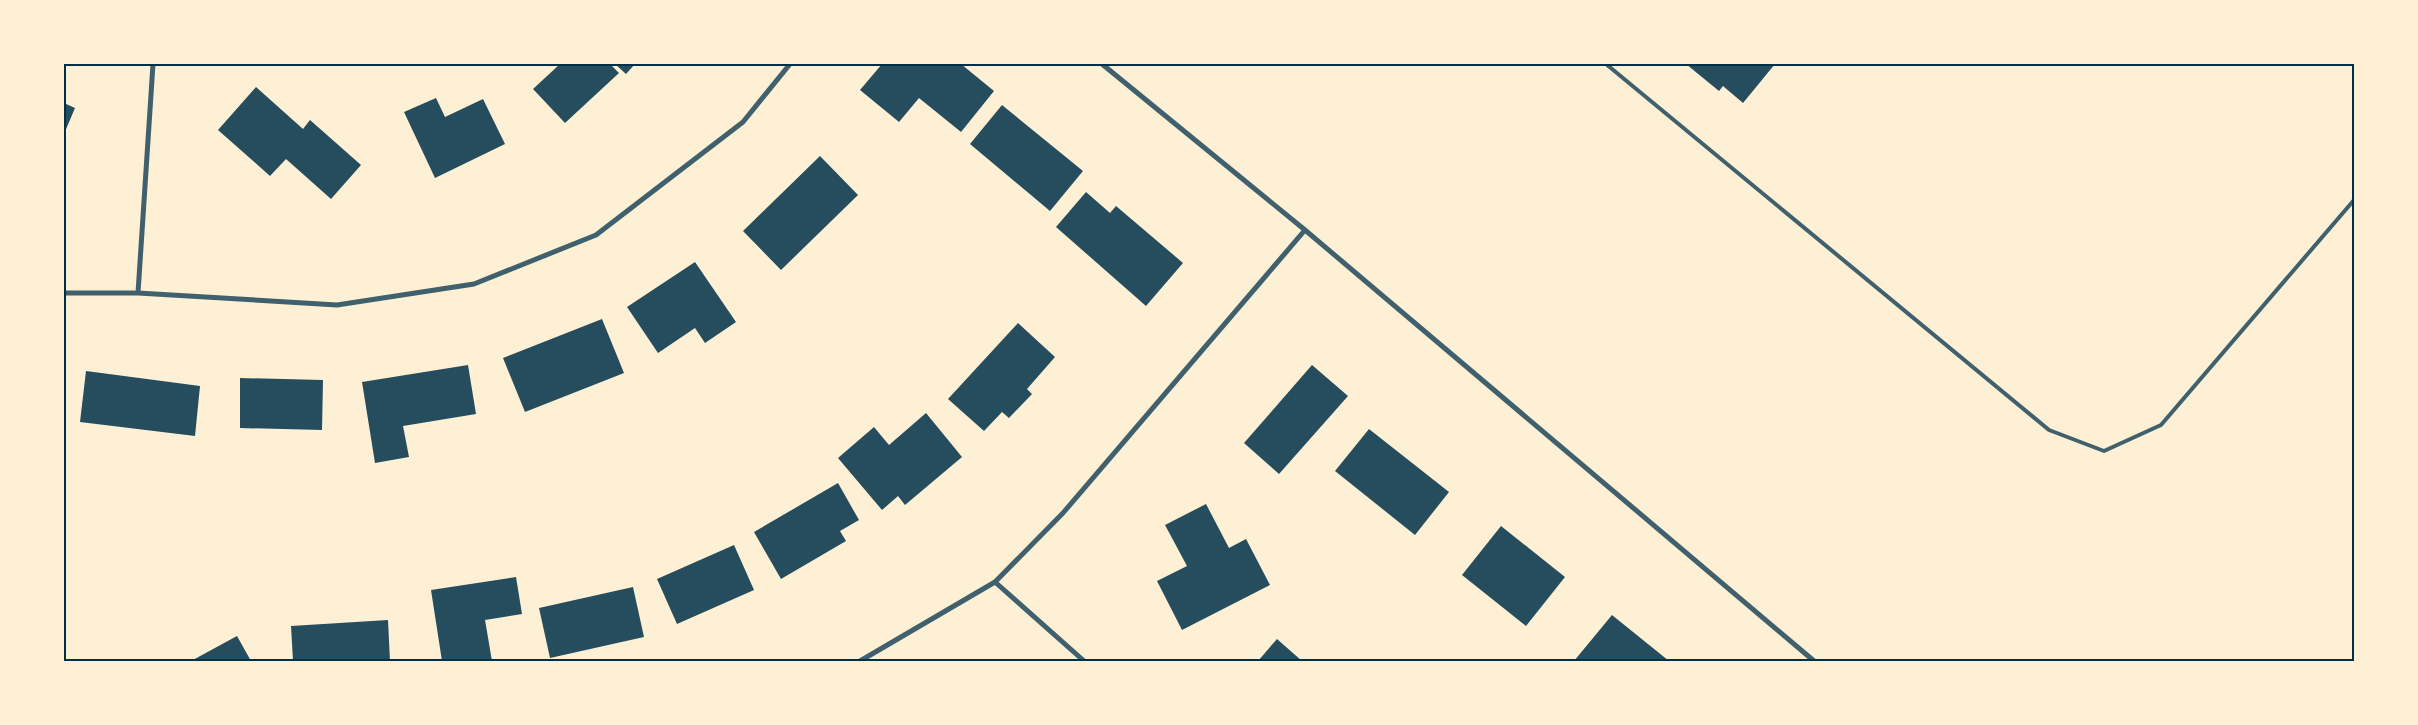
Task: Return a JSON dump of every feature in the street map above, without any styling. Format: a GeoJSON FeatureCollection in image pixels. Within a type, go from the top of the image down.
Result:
{"type":"FeatureCollection","features":[{"type":"Feature","properties":{"kind":"street"},"geometry":{"type":"LineString","coordinates":[[138,293],[153,64]]}},
{"type":"Feature","properties":{"kind":"street"},"geometry":{"type":"LineString","coordinates":[[64,293],[138,293],[337,305],[474,284],[596,234],[743,122],[790,64]]}},
{"type":"Feature","properties":{"kind":"street"},"geometry":{"type":"LineString","coordinates":[[1102,64],[1305,230],[1814,661]]}},
{"type":"Feature","properties":{"kind":"street"},"geometry":{"type":"LineString","coordinates":[[860,661],[995,582],[1063,512],[1305,230]]}},
{"type":"Feature","properties":{"kind":"street"},"geometry":{"type":"LineString","coordinates":[[995,582],[1084,661]]}},
{"type":"Feature","properties":{"kind":"lane"},"geometry":{"type":"LineString","coordinates":[[1606,64],[2049,430],[2104,452],[2161,425],[2354,200]]}},
{"type":"Feature","properties":{"kind":"building"},"geometry":{"type":"Polygon","coordinates":[[[560,64],[610,64],[619,73],[565,123],[533,89],[560,64]]]}},
{"type":"Feature","properties":{"kind":"building"},"geometry":{"type":"Polygon","coordinates":[[[615,64],[635,64],[626,74],[615,64]]]}},
{"type":"Feature","properties":{"kind":"building"},"geometry":{"type":"Polygon","coordinates":[[[882,64],[961,64],[994,91],[961,132],[919,98],[899,122],[860,90],[882,64]]]}},
{"type":"Feature","properties":{"kind":"building"},"geometry":{"type":"Polygon","coordinates":[[[1686,64],[1775,64],[1743,103],[1723,86],[1719,91],[1686,64]]]}},
{"type":"Feature","properties":{"kind":"building"},"geometry":{"type":"Polygon","coordinates":[[[256,87],[303,129],[310,120],[361,165],[331,199],[286,159],[270,176],[218,130],[256,87]]]}},
{"type":"Feature","properties":{"kind":"building"},"geometry":{"type":"Polygon","coordinates":[[[436,98],[445,117],[483,99],[505,144],[435,178],[404,112],[436,98]]]}},
{"type":"Feature","properties":{"kind":"building"},"geometry":{"type":"Polygon","coordinates":[[[64,103],[75,108],[64,134],[64,103]]]}},
{"type":"Feature","properties":{"kind":"building"},"geometry":{"type":"Polygon","coordinates":[[[1002,105],[1083,171],[1050,211],[970,144],[1002,105]]]}},
{"type":"Feature","properties":{"kind":"building"},"geometry":{"type":"Polygon","coordinates":[[[820,156],[858,195],[781,270],[743,231],[820,156]]]}},
{"type":"Feature","properties":{"kind":"building"},"geometry":{"type":"Polygon","coordinates":[[[1086,192],[1110,213],[1116,206],[1183,263],[1146,306],[1056,227],[1086,192]]]}},
{"type":"Feature","properties":{"kind":"building"},"geometry":{"type":"Polygon","coordinates":[[[695,262],[736,322],[705,343],[695,328],[658,353],[627,307],[695,262]]]}},
{"type":"Feature","properties":{"kind":"building"},"geometry":{"type":"Polygon","coordinates":[[[602,319],[624,373],[525,412],[503,358],[602,319]]]}},
{"type":"Feature","properties":{"kind":"building"},"geometry":{"type":"Polygon","coordinates":[[[1018,323],[1055,357],[1027,389],[1032,394],[1009,418],[1002,412],[984,431],[948,399],[1018,323]]]}},
{"type":"Feature","properties":{"kind":"building"},"geometry":{"type":"Polygon","coordinates":[[[468,365],[476,414],[403,426],[409,457],[375,463],[362,382],[468,365]]]}},
{"type":"Feature","properties":{"kind":"building"},"geometry":{"type":"Polygon","coordinates":[[[1312,365],[1348,396],[1279,474],[1244,443],[1312,365]]]}},
{"type":"Feature","properties":{"kind":"building"},"geometry":{"type":"Polygon","coordinates":[[[86,371],[200,386],[195,436],[80,422],[86,371]]]}},
{"type":"Feature","properties":{"kind":"building"},"geometry":{"type":"Polygon","coordinates":[[[240,378],[323,380],[322,430],[240,428],[240,378]]]}},
{"type":"Feature","properties":{"kind":"building"},"geometry":{"type":"Polygon","coordinates":[[[926,413],[962,457],[905,505],[898,496],[882,510],[838,458],[874,427],[889,445],[926,413]]]}},
{"type":"Feature","properties":{"kind":"building"},"geometry":{"type":"Polygon","coordinates":[[[1369,429],[1449,492],[1415,535],[1335,471],[1369,429]]]}},
{"type":"Feature","properties":{"kind":"building"},"geometry":{"type":"Polygon","coordinates":[[[838,483],[859,520],[840,531],[846,541],[781,579],[754,532],[838,483]]]}},
{"type":"Feature","properties":{"kind":"building"},"geometry":{"type":"Polygon","coordinates":[[[1206,504],[1229,548],[1246,539],[1270,585],[1182,630],[1157,581],[1187,566],[1165,525],[1206,504]]]}},
{"type":"Feature","properties":{"kind":"building"},"geometry":{"type":"Polygon","coordinates":[[[1501,526],[1565,577],[1526,626],[1462,575],[1501,526]]]}},
{"type":"Feature","properties":{"kind":"building"},"geometry":{"type":"Polygon","coordinates":[[[734,545],[754,590],[677,624],[657,579],[734,545]]]}},
{"type":"Feature","properties":{"kind":"building"},"geometry":{"type":"Polygon","coordinates":[[[516,577],[522,614],[485,620],[492,661],[442,661],[431,590],[516,577]]]}},
{"type":"Feature","properties":{"kind":"building"},"geometry":{"type":"Polygon","coordinates":[[[633,587],[644,637],[550,658],[539,608],[633,587]]]}},
{"type":"Feature","properties":{"kind":"building"},"geometry":{"type":"Polygon","coordinates":[[[1612,615],[1669,661],[1574,661],[1612,615]]]}},
{"type":"Feature","properties":{"kind":"building"},"geometry":{"type":"Polygon","coordinates":[[[388,620],[390,661],[293,661],[291,626],[388,620]]]}},
{"type":"Feature","properties":{"kind":"building"},"geometry":{"type":"Polygon","coordinates":[[[237,636],[251,661],[191,661],[237,636]]]}},
{"type":"Feature","properties":{"kind":"building"},"geometry":{"type":"Polygon","coordinates":[[[1277,639],[1302,661],[1258,661],[1277,639]]]}}]}
